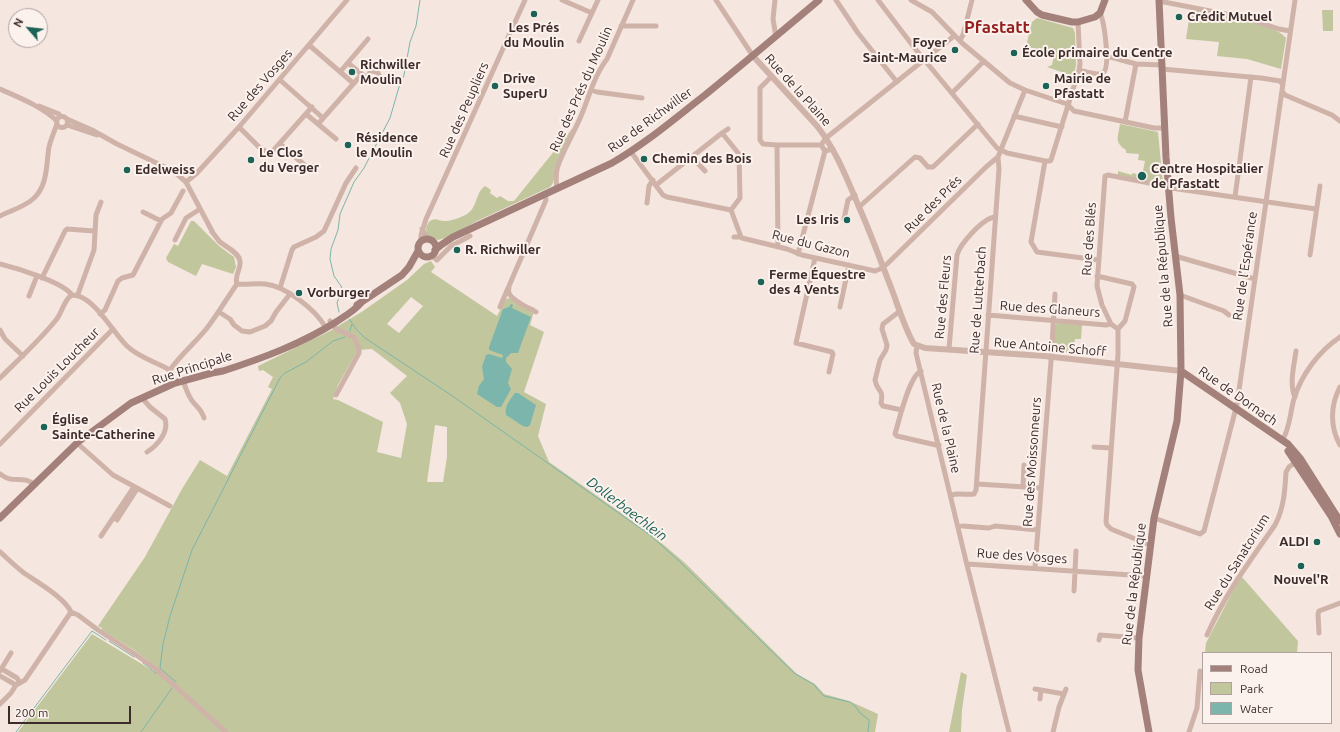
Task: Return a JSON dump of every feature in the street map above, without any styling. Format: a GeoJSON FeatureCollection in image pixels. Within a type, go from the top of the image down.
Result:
{"type":"FeatureCollection","features":[{"type":"Feature","properties":{"kind":"main road","name":"Rue de Richwiller"},"geometry":{"type":"LineString","coordinates":[[409,267],[431,254],[453,237],[612,163],[632,152],[753,56],[819,0]]}},
{"type":"Feature","properties":{"kind":"main road"},"geometry":{"type":"LineString","coordinates":[[1026,0],[1037,12],[1042,15],[1072,22],[1078,22],[1095,17],[1100,13],[1105,0]]}},
{"type":"Feature","properties":{"kind":"main road","name":"Rue de la République"},"geometry":{"type":"LineString","coordinates":[[1149,732],[1138,670],[1139,638],[1154,518],[1177,421],[1181,371],[1180,295],[1168,187],[1159,0]]}},
{"type":"Feature","properties":{"kind":"main road","name":"Rue de Richwiller"},"geometry":{"type":"LineString","coordinates":[[427,241],[453,237]]}},
{"type":"Feature","properties":{"kind":"main road"},"geometry":{"type":"LineString","coordinates":[[409,267],[418,250],[418,246],[427,241],[431,254],[420,255],[418,250]]}},
{"type":"Feature","properties":{"kind":"main road","name":"Rue Principale"},"geometry":{"type":"LineString","coordinates":[[0,518],[77,443],[131,403],[175,383],[212,372],[223,371],[268,355],[328,325],[356,309],[361,303],[396,280],[409,267]]}},
{"type":"Feature","properties":{"kind":"main road","name":"Rue de Dornach"},"geometry":{"type":"LineString","coordinates":[[1181,371],[1288,444],[1331,516],[1340,534]]}},
{"type":"Feature","properties":{"kind":"main road","name":"Rue de Dornach"},"geometry":{"type":"LineString","coordinates":[[1298,460],[1340,521]]}},
{"type":"Feature","properties":{"kind":"street","name":"Rue des Vosges"},"geometry":{"type":"LineString","coordinates":[[188,185],[196,174],[280,80],[347,0]]}},
{"type":"Feature","properties":{"kind":"street","name":"Rue des Peupliers"},"geometry":{"type":"LineString","coordinates":[[427,241],[422,229],[525,0]]}},
{"type":"Feature","properties":{"kind":"street"},"geometry":{"type":"LineString","coordinates":[[562,0],[592,13]]}},
{"type":"Feature","properties":{"kind":"street"},"geometry":{"type":"LineString","coordinates":[[579,41],[598,0]]}},
{"type":"Feature","properties":{"kind":"street","name":"Rue des Prés du Moulin"},"geometry":{"type":"LineString","coordinates":[[557,188],[556,175],[558,165],[633,0]]}},
{"type":"Feature","properties":{"kind":"street"},"geometry":{"type":"LineString","coordinates":[[716,0],[753,56]]}},
{"type":"Feature","properties":{"kind":"street"},"geometry":{"type":"LineString","coordinates":[[775,0],[773,19],[776,37]]}},
{"type":"Feature","properties":{"kind":"street"},"geometry":{"type":"LineString","coordinates":[[836,0],[858,32],[897,82]]}},
{"type":"Feature","properties":{"kind":"street"},"geometry":{"type":"LineString","coordinates":[[878,0],[925,60],[1000,150],[1045,161],[1051,160],[1079,70],[1078,22]]}},
{"type":"Feature","properties":{"kind":"street"},"geometry":{"type":"LineString","coordinates":[[911,0],[932,12],[954,36],[1010,83],[1025,90],[1066,104],[1074,111],[1125,122],[1164,128]]}},
{"type":"Feature","properties":{"kind":"street"},"geometry":{"type":"LineString","coordinates":[[960,40],[972,0]]}},
{"type":"Feature","properties":{"kind":"street"},"geometry":{"type":"LineString","coordinates":[[1159,0],[1252,20],[1290,31]]}},
{"type":"Feature","properties":{"kind":"street","name":"Rue de l'Espérance"},"geometry":{"type":"LineString","coordinates":[[1154,518],[1200,534],[1204,531],[1236,408],[1295,0]]}},
{"type":"Feature","properties":{"kind":"street"},"geometry":{"type":"LineString","coordinates":[[1079,70],[1099,75],[1105,70],[1107,56],[1100,13]]}},
{"type":"Feature","properties":{"kind":"street"},"geometry":{"type":"LineString","coordinates":[[621,26],[656,26]]}},
{"type":"Feature","properties":{"kind":"street"},"geometry":{"type":"LineString","coordinates":[[826,138],[954,36]]}},
{"type":"Feature","properties":{"kind":"street"},"geometry":{"type":"LineString","coordinates":[[340,72],[368,39]]}},
{"type":"Feature","properties":{"kind":"street"},"geometry":{"type":"LineString","coordinates":[[309,45],[353,83]]}},
{"type":"Feature","properties":{"kind":"street","name":"Rue de la Plaine"},"geometry":{"type":"LineString","coordinates":[[753,56],[826,138],[833,149],[872,235],[912,340],[917,345],[916,354],[1009,732]]}},
{"type":"Feature","properties":{"kind":"street"},"geometry":{"type":"LineString","coordinates":[[1107,56],[1136,64],[1280,81],[1282,85]]}},
{"type":"Feature","properties":{"kind":"street"},"geometry":{"type":"LineString","coordinates":[[952,93],[984,61]]}},
{"type":"Feature","properties":{"kind":"street"},"geometry":{"type":"LineString","coordinates":[[348,63],[364,76],[368,76]]}},
{"type":"Feature","properties":{"kind":"street"},"geometry":{"type":"LineString","coordinates":[[1125,122],[1136,64]]}},
{"type":"Feature","properties":{"kind":"street"},"geometry":{"type":"LineString","coordinates":[[318,124],[362,74]]}},
{"type":"Feature","properties":{"kind":"street"},"geometry":{"type":"LineString","coordinates":[[772,76],[760,88],[760,140],[766,145],[820,145]]}},
{"type":"Feature","properties":{"kind":"street"},"geometry":{"type":"LineString","coordinates":[[1235,197],[1251,77]]}},
{"type":"Feature","properties":{"kind":"street"},"geometry":{"type":"LineString","coordinates":[[280,80],[323,118]]}},
{"type":"Feature","properties":{"kind":"street"},"geometry":{"type":"LineString","coordinates":[[0,89],[36,106],[61,124],[106,138]]}},
{"type":"Feature","properties":{"kind":"street"},"geometry":{"type":"LineString","coordinates":[[591,90],[642,98]]}},
{"type":"Feature","properties":{"kind":"street","name":"Rue de Lutterbach"},"geometry":{"type":"LineString","coordinates":[[977,484],[999,169],[998,157],[1025,90]]}},
{"type":"Feature","properties":{"kind":"street"},"geometry":{"type":"LineString","coordinates":[[1282,91],[1285,95],[1332,115],[1340,121]]}},
{"type":"Feature","properties":{"kind":"street"},"geometry":{"type":"LineString","coordinates":[[36,106],[46,108],[59,114],[60,116],[92,130],[169,169],[188,185],[213,233]]}},
{"type":"Feature","properties":{"kind":"street"},"geometry":{"type":"LineString","coordinates":[[239,127],[259,147],[271,153],[312,107]]}},
{"type":"Feature","properties":{"kind":"street"},"geometry":{"type":"LineString","coordinates":[[306,114],[336,139]]}},
{"type":"Feature","properties":{"kind":"street"},"geometry":{"type":"LineString","coordinates":[[60,116],[61,124]]}},
{"type":"Feature","properties":{"kind":"street"},"geometry":{"type":"LineString","coordinates":[[1014,116],[1062,127]]}},
{"type":"Feature","properties":{"kind":"street"},"geometry":{"type":"LineString","coordinates":[[0,216],[29,202],[40,191],[45,178],[52,136],[61,124],[68,119]]}},
{"type":"Feature","properties":{"kind":"street"},"geometry":{"type":"LineString","coordinates":[[859,207],[915,157],[920,158],[928,167],[933,166],[978,124]]}},
{"type":"Feature","properties":{"kind":"street"},"geometry":{"type":"LineString","coordinates":[[656,185],[728,128]]}},
{"type":"Feature","properties":{"kind":"street"},"geometry":{"type":"LineString","coordinates":[[722,133],[739,154],[740,198],[731,210]]}},
{"type":"Feature","properties":{"kind":"street","name":"Rue de la Plaine"},"geometry":{"type":"LineString","coordinates":[[825,151],[820,145],[826,138]]}},
{"type":"Feature","properties":{"kind":"street"},"geometry":{"type":"LineString","coordinates":[[280,144],[307,167],[313,166]]}},
{"type":"Feature","properties":{"kind":"street"},"geometry":{"type":"LineString","coordinates":[[777,145],[778,247]]}},
{"type":"Feature","properties":{"kind":"street"},"geometry":{"type":"LineString","coordinates":[[798,254],[825,151],[833,149]]}},
{"type":"Feature","properties":{"kind":"street"},"geometry":{"type":"LineString","coordinates":[[632,152],[663,195],[731,210]]}},
{"type":"Feature","properties":{"kind":"street"},"geometry":{"type":"LineString","coordinates":[[692,157],[704,171]]}},
{"type":"Feature","properties":{"kind":"street","name":"Rue des Prés"},"geometry":{"type":"LineString","coordinates":[[883,267],[998,157]]}},
{"type":"Feature","properties":{"kind":"street"},"geometry":{"type":"LineString","coordinates":[[1045,161],[1031,242],[1037,252],[1098,260]]}},
{"type":"Feature","properties":{"kind":"street"},"geometry":{"type":"LineString","coordinates":[[280,288],[292,250],[324,231],[346,183],[356,168]]}},
{"type":"Feature","properties":{"kind":"street","name":"Rue des Blés"},"geometry":{"type":"LineString","coordinates":[[1111,324],[1102,304],[1097,286],[1105,176],[1108,175],[1168,187]]}},
{"type":"Feature","properties":{"kind":"street"},"geometry":{"type":"LineString","coordinates":[[647,203],[649,186],[653,180]]}},
{"type":"Feature","properties":{"kind":"street"},"geometry":{"type":"LineString","coordinates":[[188,185],[197,211],[204,223],[218,240],[237,254],[239,258],[240,265],[235,279],[237,284]]}},
{"type":"Feature","properties":{"kind":"street"},"geometry":{"type":"LineString","coordinates":[[1310,255],[1320,186]]}},
{"type":"Feature","properties":{"kind":"street"},"geometry":{"type":"LineString","coordinates":[[1168,187],[1316,209]]}},
{"type":"Feature","properties":{"kind":"street"},"geometry":{"type":"LineString","coordinates":[[100,314],[105,310],[118,281],[122,278],[133,276],[162,219],[171,213],[183,191]]}},
{"type":"Feature","properties":{"kind":"street"},"geometry":{"type":"LineString","coordinates":[[500,307],[546,200],[546,193]]}},
{"type":"Feature","properties":{"kind":"street"},"geometry":{"type":"LineString","coordinates":[[844,219],[848,200],[854,195]]}},
{"type":"Feature","properties":{"kind":"street"},"geometry":{"type":"LineString","coordinates":[[0,378],[43,337],[61,315],[68,299],[75,295],[94,250],[96,215],[101,202]]}},
{"type":"Feature","properties":{"kind":"street"},"geometry":{"type":"LineString","coordinates":[[731,210],[740,237]]}},
{"type":"Feature","properties":{"kind":"street"},"geometry":{"type":"LineString","coordinates":[[175,240],[186,218],[197,211]]}},
{"type":"Feature","properties":{"kind":"street"},"geometry":{"type":"LineString","coordinates":[[143,212],[161,221]]}},
{"type":"Feature","properties":{"kind":"street","name":"Rue des Fleurs"},"geometry":{"type":"LineString","coordinates":[[949,350],[958,250],[985,221],[995,217]]}},
{"type":"Feature","properties":{"kind":"street"},"geometry":{"type":"LineString","coordinates":[[28,296],[67,229],[94,232]]}},
{"type":"Feature","properties":{"kind":"street"},"geometry":{"type":"LineString","coordinates":[[431,254],[437,260],[450,246],[470,236]]}},
{"type":"Feature","properties":{"kind":"street","name":"Rue du Gazon"},"geometry":{"type":"LineString","coordinates":[[734,237],[740,237],[778,247],[798,254],[875,271],[883,267]]}},
{"type":"Feature","properties":{"kind":"street"},"geometry":{"type":"LineString","coordinates":[[1175,256],[1255,279]]}},
{"type":"Feature","properties":{"kind":"street"},"geometry":{"type":"LineString","coordinates":[[815,258],[796,343],[832,352],[833,354],[829,372]]}},
{"type":"Feature","properties":{"kind":"street"},"geometry":{"type":"LineString","coordinates":[[0,264],[40,277],[62,286],[75,295],[81,296],[92,305],[127,347],[170,370],[175,383]]}},
{"type":"Feature","properties":{"kind":"street"},"geometry":{"type":"LineString","coordinates":[[840,307],[849,265]]}},
{"type":"Feature","properties":{"kind":"street"},"geometry":{"type":"LineString","coordinates":[[1097,276],[1132,284],[1134,287],[1126,321],[1118,329],[1118,364],[1111,448],[1107,525],[1111,529],[1150,545]]}},
{"type":"Feature","properties":{"kind":"street"},"geometry":{"type":"LineString","coordinates":[[237,284],[263,284],[280,288],[290,294],[328,325],[354,337],[359,353],[336,396]]}},
{"type":"Feature","properties":{"kind":"street"},"geometry":{"type":"LineString","coordinates":[[165,388],[167,376],[170,370],[177,360],[207,328],[237,284]]}},
{"type":"Feature","properties":{"kind":"street"},"geometry":{"type":"LineString","coordinates":[[509,286],[508,292],[511,296],[536,312]]}},
{"type":"Feature","properties":{"kind":"street"},"geometry":{"type":"LineString","coordinates":[[219,312],[230,319],[234,325],[242,330],[250,332],[265,326],[271,321],[290,294]]}},
{"type":"Feature","properties":{"kind":"street","name":"Rue des Moissonneurs"},"geometry":{"type":"LineString","coordinates":[[1035,568],[1052,357],[1055,294]]}},
{"type":"Feature","properties":{"kind":"street"},"geometry":{"type":"LineString","coordinates":[[1180,295],[1224,311],[1229,315]]}},
{"type":"Feature","properties":{"kind":"street"},"geometry":{"type":"LineString","coordinates":[[900,311],[883,324],[882,329],[887,345],[886,350],[880,360],[875,383],[882,392],[881,403],[883,406],[902,410]]}},
{"type":"Feature","properties":{"kind":"street","name":"Rue des Glaneurs"},"geometry":{"type":"LineString","coordinates":[[988,315],[1106,325],[1111,324]]}},
{"type":"Feature","properties":{"kind":"street"},"geometry":{"type":"LineString","coordinates":[[1111,324],[1118,329]]}},
{"type":"Feature","properties":{"kind":"street","name":"Rue Louis Loucheur"},"geometry":{"type":"LineString","coordinates":[[0,444],[113,329]]}},
{"type":"Feature","properties":{"kind":"street"},"geometry":{"type":"LineString","coordinates":[[0,330],[4,338],[23,356]]}},
{"type":"Feature","properties":{"kind":"street"},"geometry":{"type":"LineString","coordinates":[[1282,440],[1286,431],[1294,397],[1298,387],[1310,368],[1323,352],[1340,337]]}},
{"type":"Feature","properties":{"kind":"street","name":"Rue Antoine Schoff"},"geometry":{"type":"LineString","coordinates":[[917,345],[922,347],[949,350],[1052,357],[1181,371]]}},
{"type":"Feature","properties":{"kind":"street"},"geometry":{"type":"LineString","coordinates":[[1294,397],[1292,392],[1292,383],[1296,352]]}},
{"type":"Feature","properties":{"kind":"street"},"geometry":{"type":"LineString","coordinates":[[921,371],[912,380],[895,434],[897,436],[939,445]]}},
{"type":"Feature","properties":{"kind":"street"},"geometry":{"type":"LineString","coordinates":[[183,381],[193,402],[202,410],[204,418]]}},
{"type":"Feature","properties":{"kind":"street"},"geometry":{"type":"LineString","coordinates":[[1340,387],[1333,406],[1332,421],[1336,438],[1340,445]]}},
{"type":"Feature","properties":{"kind":"street"},"geometry":{"type":"LineString","coordinates":[[142,398],[166,421],[165,433],[154,448],[147,452]]}},
{"type":"Feature","properties":{"kind":"street"},"geometry":{"type":"LineString","coordinates":[[77,443],[107,470],[136,488],[170,506]]}},
{"type":"Feature","properties":{"kind":"street"},"geometry":{"type":"LineString","coordinates":[[1094,447],[1111,448]]}},
{"type":"Feature","properties":{"kind":"street","name":"Rue du Sanatorium"},"geometry":{"type":"LineString","coordinates":[[1207,635],[1237,578],[1279,517],[1283,507],[1286,472],[1288,467],[1298,460]]}},
{"type":"Feature","properties":{"kind":"street"},"geometry":{"type":"LineString","coordinates":[[1022,487],[1024,465]]}},
{"type":"Feature","properties":{"kind":"street"},"geometry":{"type":"LineString","coordinates":[[0,474],[11,480],[27,479],[34,485]]}},
{"type":"Feature","properties":{"kind":"street"},"geometry":{"type":"LineString","coordinates":[[951,495],[974,494],[977,484],[1041,488]]}},
{"type":"Feature","properties":{"kind":"street"},"geometry":{"type":"LineString","coordinates":[[117,520],[136,488]]}},
{"type":"Feature","properties":{"kind":"street"},"geometry":{"type":"LineString","coordinates":[[101,536],[136,488]]}},
{"type":"Feature","properties":{"kind":"street"},"geometry":{"type":"LineString","coordinates":[[962,526],[989,528],[995,526],[1038,530]]}},
{"type":"Feature","properties":{"kind":"street","name":"Rue des Vosges"},"geometry":{"type":"LineString","coordinates":[[1075,571],[1076,551]]}},
{"type":"Feature","properties":{"kind":"street"},"geometry":{"type":"LineString","coordinates":[[0,552],[68,607],[71,612],[75,613],[156,669],[226,732]]}},
{"type":"Feature","properties":{"kind":"street","name":"Rue des Vosges"},"geometry":{"type":"LineString","coordinates":[[967,564],[1146,576]]}},
{"type":"Feature","properties":{"kind":"street"},"geometry":{"type":"LineString","coordinates":[[1074,591],[1075,571]]}},
{"type":"Feature","properties":{"kind":"street"},"geometry":{"type":"LineString","coordinates":[[1319,633],[1319,611],[1340,603]]}},
{"type":"Feature","properties":{"kind":"street"},"geometry":{"type":"LineString","coordinates":[[0,704],[18,684],[25,680],[71,612]]}},
{"type":"Feature","properties":{"kind":"street"},"geometry":{"type":"LineString","coordinates":[[1099,640],[1100,635],[1139,638]]}},
{"type":"Feature","properties":{"kind":"street"},"geometry":{"type":"LineString","coordinates":[[11,653],[1,671],[17,678],[18,684]]}},
{"type":"Feature","properties":{"kind":"street"},"geometry":{"type":"LineString","coordinates":[[1189,732],[1197,708],[1200,671]]}},
{"type":"Feature","properties":{"kind":"street"},"geometry":{"type":"LineString","coordinates":[[0,676],[18,684]]}},
{"type":"Feature","properties":{"kind":"street"},"geometry":{"type":"LineString","coordinates":[[1034,689],[1065,692],[1059,707],[1053,732]]}},
{"type":"Feature","properties":{"kind":"street"},"geometry":{"type":"LineString","coordinates":[[1040,699],[1041,690]]}},
{"type":"Feature","properties":{"kind":"green space"},"geometry":{"type":"Polygon","coordinates":[[[1194,10],[1243,19],[1269,27],[1279,32],[1286,38],[1281,69],[1247,59],[1217,56],[1219,42],[1186,39],[1190,12],[1194,12],[1194,10]]]}},
{"type":"Feature","properties":{"kind":"green space"},"geometry":{"type":"Polygon","coordinates":[[[1322,10],[1333,10],[1333,31],[1323,31],[1322,10]]]}},
{"type":"Feature","properties":{"kind":"green space"},"geometry":{"type":"Polygon","coordinates":[[[1037,18],[1073,28],[1075,33],[1076,66],[1073,76],[1047,67],[1052,65],[1054,56],[1026,46],[1032,22],[1037,18]]]}},
{"type":"Feature","properties":{"kind":"green space"},"geometry":{"type":"Polygon","coordinates":[[[1120,124],[1158,132],[1163,184],[1118,175],[1118,171],[1132,175],[1132,173],[1142,175],[1145,161],[1138,160],[1139,154],[1126,153],[1126,150],[1120,145],[1118,142],[1118,136],[1120,124]]]}},
{"type":"Feature","properties":{"kind":"green space"},"geometry":{"type":"Polygon","coordinates":[[[572,129],[573,130],[557,164],[553,183],[550,187],[477,221],[449,237],[438,240],[429,237],[426,230],[431,220],[451,220],[460,218],[467,214],[473,208],[480,192],[485,186],[491,190],[490,193],[497,198],[500,196],[508,201],[514,201],[572,129]]]}},
{"type":"Feature","properties":{"kind":"green space"},"geometry":{"type":"Polygon","coordinates":[[[191,221],[194,221],[219,246],[234,257],[236,267],[233,274],[202,264],[196,276],[168,262],[166,258],[174,244],[178,246],[191,221]]]}},
{"type":"Feature","properties":{"kind":"green space"},"geometry":{"type":"Polygon","coordinates":[[[431,261],[435,267],[431,272],[497,316],[506,299],[510,298],[535,308],[530,325],[544,332],[524,392],[546,404],[538,436],[549,462],[651,534],[685,563],[797,674],[815,684],[824,694],[849,701],[878,714],[875,732],[18,732],[92,634],[155,672],[158,668],[98,626],[145,557],[182,489],[200,460],[227,476],[272,389],[268,387],[273,377],[263,370],[259,371],[258,366],[330,331],[363,311],[407,280],[424,264],[431,261]],[[411,297],[387,324],[399,333],[423,306],[411,297]],[[372,349],[358,350],[338,385],[333,399],[383,422],[377,452],[401,458],[407,424],[400,403],[390,393],[407,376],[372,349]],[[435,425],[427,482],[443,482],[447,457],[447,427],[435,425]]]}},
{"type":"Feature","properties":{"kind":"green space"},"geometry":{"type":"Polygon","coordinates":[[[1057,323],[1082,325],[1081,339],[1075,339],[1073,353],[1053,351],[1055,326],[1057,323]]]}},
{"type":"Feature","properties":{"kind":"green space"},"geometry":{"type":"Polygon","coordinates":[[[1242,577],[1298,641],[1297,652],[1205,652],[1206,643],[1236,585],[1242,577]]]}},
{"type":"Feature","properties":{"kind":"green space"},"geometry":{"type":"Polygon","coordinates":[[[961,672],[967,675],[962,710],[961,732],[949,732],[961,672]]]}},
{"type":"Feature","properties":{"kind":"water"},"geometry":{"type":"Polygon","coordinates":[[[511,304],[513,305],[512,308],[531,317],[518,353],[511,353],[506,358],[506,362],[512,369],[508,383],[511,389],[501,407],[497,407],[477,394],[479,386],[484,379],[482,367],[486,355],[489,354],[502,358],[503,355],[489,350],[489,347],[503,309],[509,307],[511,304]]]}},
{"type":"Feature","properties":{"kind":"water"},"geometry":{"type":"Polygon","coordinates":[[[515,393],[518,393],[536,405],[530,425],[527,427],[506,415],[509,401],[515,393]]]}},
{"type":"Feature","properties":{"kind":"waterway","name":"Dollerbaechlein"},"geometry":{"type":"LineString","coordinates":[[339,312],[337,303],[342,289],[334,276],[330,259],[331,249],[338,230],[340,214],[354,182],[364,168],[390,118],[404,75],[410,42],[416,26],[420,0]]}},
{"type":"Feature","properties":{"kind":"waterway","name":"Dollerbaechlein"},"geometry":{"type":"LineString","coordinates":[[349,319],[365,338],[451,395],[650,535],[679,561],[794,673],[813,684],[824,696],[850,702],[855,706],[860,713],[869,720],[868,732]]}},
{"type":"Feature","properties":{"kind":"waterway","name":"Dollerbaechlein"},"geometry":{"type":"LineString","coordinates":[[350,331],[352,324]]}},
{"type":"Feature","properties":{"kind":"waterway"},"geometry":{"type":"LineString","coordinates":[[176,682],[160,668],[163,644],[170,616],[192,550],[280,378],[285,373],[306,362],[333,341],[345,337]]}},
{"type":"Feature","properties":{"kind":"waterway"},"geometry":{"type":"LineString","coordinates":[[16,732],[92,631],[106,640]]}},
{"type":"Feature","properties":{"kind":"waterway"},"geometry":{"type":"LineString","coordinates":[[109,641],[134,657]]}},
{"type":"Feature","properties":{"kind":"waterway"},"geometry":{"type":"LineString","coordinates":[[143,663],[156,673]]}},
{"type":"Feature","properties":{"kind":"waterway"},"geometry":{"type":"LineString","coordinates":[[141,732],[172,688]]}},
{"type":"Feature","properties":{"kind":"place","name":"Les Prés du Moulin"},"geometry":{"type":"Point","coordinates":[534,14]}},
{"type":"Feature","properties":{"kind":"place","name":"Crédit Mutuel"},"geometry":{"type":"Point","coordinates":[1179,17]}},
{"type":"Feature","properties":{"kind":"place","name":"Foyer Saint-Maurice"},"geometry":{"type":"Point","coordinates":[955,50]}},
{"type":"Feature","properties":{"kind":"place","name":"École primaire du Centre"},"geometry":{"type":"Point","coordinates":[1014,53]}},
{"type":"Feature","properties":{"kind":"place","name":"Richwiller Moulin"},"geometry":{"type":"Point","coordinates":[352,72]}},
{"type":"Feature","properties":{"kind":"place","name":"Drive SuperU"},"geometry":{"type":"Point","coordinates":[495,86]}},
{"type":"Feature","properties":{"kind":"place","name":"Mairie de Pfastatt"},"geometry":{"type":"Point","coordinates":[1046,86]}},
{"type":"Feature","properties":{"kind":"place","name":"Résidence le Moulin"},"geometry":{"type":"Point","coordinates":[348,145]}},
{"type":"Feature","properties":{"kind":"place","name":"Chemin des Bois"},"geometry":{"type":"Point","coordinates":[644,159]}},
{"type":"Feature","properties":{"kind":"place","name":"Le Clos du Verger"},"geometry":{"type":"Point","coordinates":[251,160]}},
{"type":"Feature","properties":{"kind":"place","name":"Edelweiss"},"geometry":{"type":"Point","coordinates":[127,170]}},
{"type":"Feature","properties":{"kind":"place","name":"Centre Hospitalier de Pfastatt"},"geometry":{"type":"Point","coordinates":[1142,176]}},
{"type":"Feature","properties":{"kind":"place","name":"Les Iris"},"geometry":{"type":"Point","coordinates":[847,220]}},
{"type":"Feature","properties":{"kind":"place","name":"R. Richwiller"},"geometry":{"type":"Point","coordinates":[457,250]}},
{"type":"Feature","properties":{"kind":"place","name":"Ferme Équestre des 4 Vents"},"geometry":{"type":"Point","coordinates":[761,282]}},
{"type":"Feature","properties":{"kind":"place","name":"Vorburger"},"geometry":{"type":"Point","coordinates":[299,293]}},
{"type":"Feature","properties":{"kind":"place","name":"Église Sainte-Catherine"},"geometry":{"type":"Point","coordinates":[44,427]}},
{"type":"Feature","properties":{"kind":"place","name":"ALDI"},"geometry":{"type":"Point","coordinates":[1317,542]}},
{"type":"Feature","properties":{"kind":"place","name":"Nouvel'R"},"geometry":{"type":"Point","coordinates":[1301,566]}},
{"type":"Feature","properties":{"kind":"district","name":"Pfastatt"},"geometry":{"type":"Point","coordinates":[997,27]}}]}
